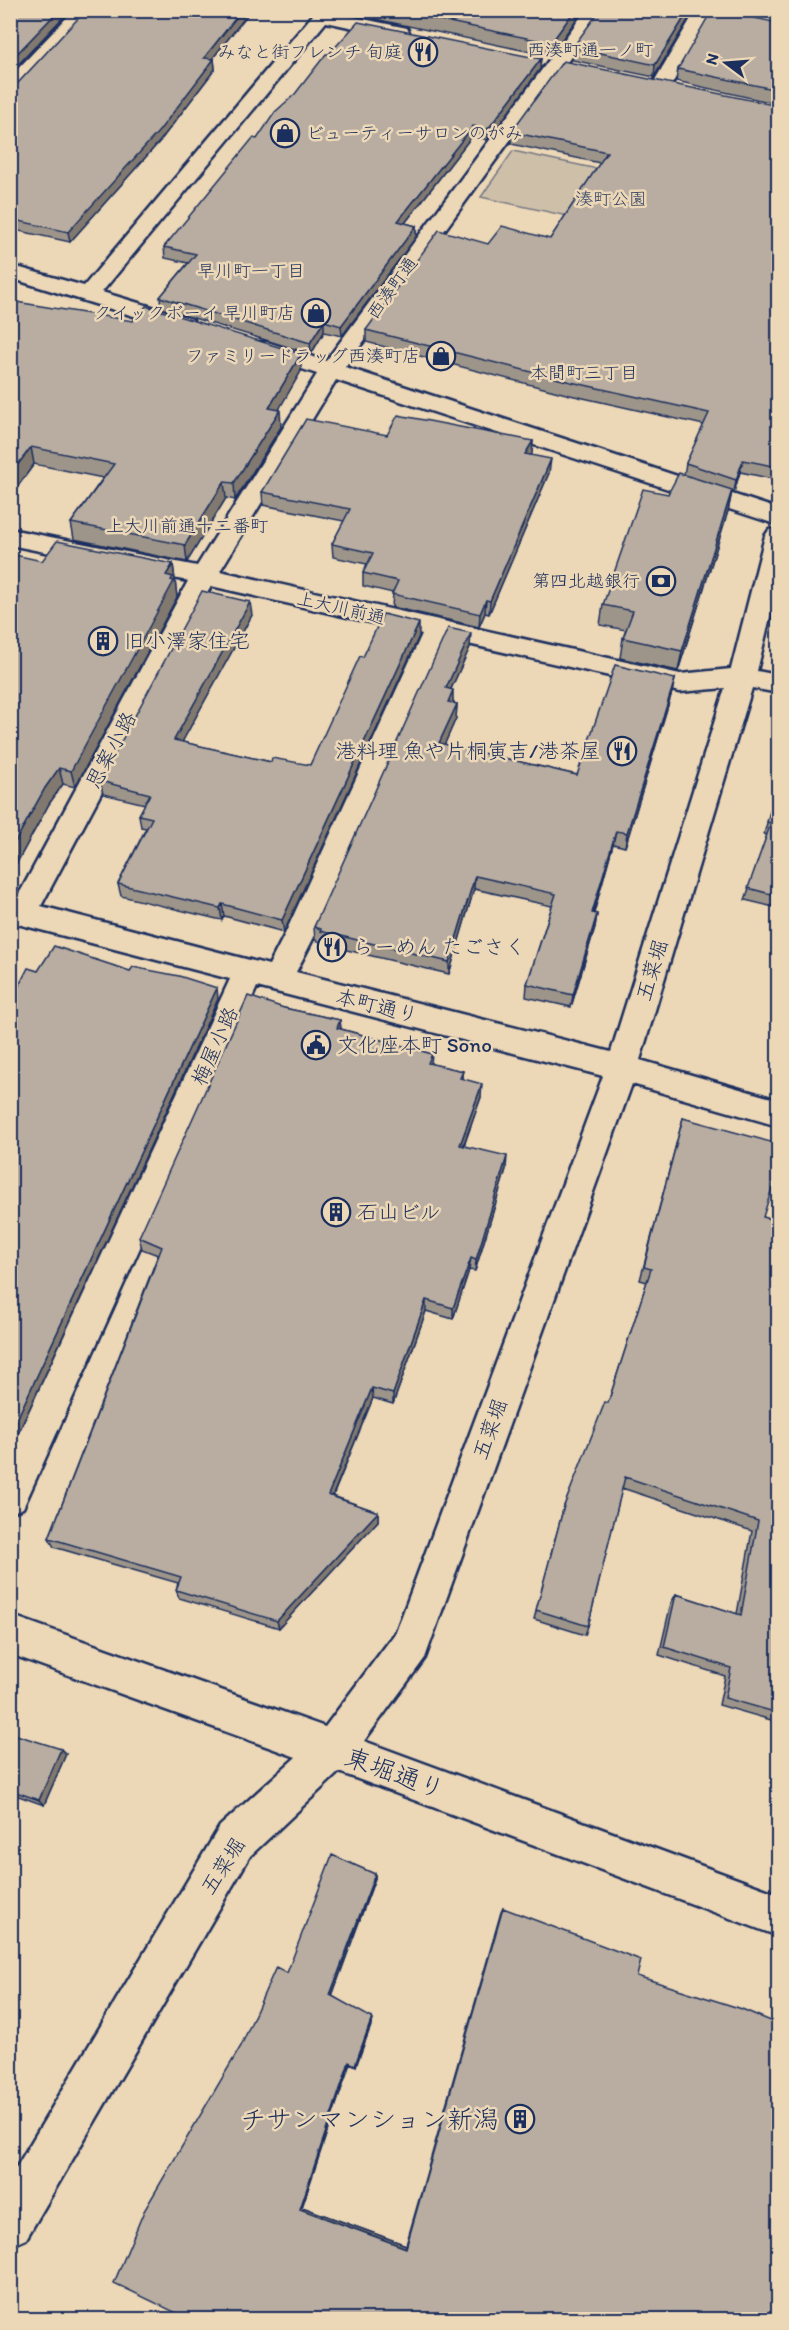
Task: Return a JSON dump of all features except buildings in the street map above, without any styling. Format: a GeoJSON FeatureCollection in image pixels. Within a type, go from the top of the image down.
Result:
{"type":"FeatureCollection","features":[{"type":"Feature","properties":{"kind":"street"},"geometry":{"type":"LineString","coordinates":[[10,89],[85,10]]}},
{"type":"Feature","properties":{"kind":"street","name":"西湊町通"},"geometry":{"type":"LineString","coordinates":[[204,576],[331,370],[596,10]]}},
{"type":"Feature","properties":{"kind":"street"},"geometry":{"type":"LineString","coordinates":[[662,86],[706,12],[726,17]]}},
{"type":"Feature","properties":{"kind":"street"},"geometry":{"type":"LineString","coordinates":[[88,295],[325,13],[416,35]]}},
{"type":"Feature","properties":{"kind":"street"},"geometry":{"type":"LineString","coordinates":[[533,58],[580,68]]}},
{"type":"Feature","properties":{"kind":"street"},"geometry":{"type":"LineString","coordinates":[[639,80],[685,90]]}},
{"type":"Feature","properties":{"kind":"street"},"geometry":{"type":"LineString","coordinates":[[10,271],[207,332]]}},
{"type":"Feature","properties":{"kind":"street"},"geometry":{"type":"LineString","coordinates":[[241,342],[778,517]]}},
{"type":"Feature","properties":{"kind":"street","name":"五菜堀"},"geometry":{"type":"LineString","coordinates":[[10,2223],[235,1841],[333,1750],[411,1644],[622,1068],[742,677],[778,536]]}},
{"type":"Feature","properties":{"kind":"street","name":"上大川前通"},"geometry":{"type":"LineString","coordinates":[[10,537],[204,576],[437,631],[680,683],[742,677],[778,684]]}},
{"type":"Feature","properties":{"kind":"street","name":"思案小路"},"geometry":{"type":"LineString","coordinates":[[16,912],[204,576]]}},
{"type":"Feature","properties":{"kind":"street","name":"梅屋小路"},"geometry":{"type":"LineString","coordinates":[[10,1496],[262,977],[300,935],[437,631]]}},
{"type":"Feature","properties":{"kind":"street","name":"本町通り"},"geometry":{"type":"LineString","coordinates":[[16,912],[622,1068],[778,1113]]}},
{"type":"Feature","properties":{"kind":"street","name":"東堀通り"},"geometry":{"type":"LineString","coordinates":[[10,1634],[333,1750],[778,1915]]}},
{"type":"Feature","properties":{"kind":"green space","name":"湊町公園"},"geometry":{"type":"Polygon","coordinates":[[[513,151],[668,184],[640,232],[481,197],[513,151]]]}},
{"type":"Feature","properties":{"kind":"place","name":"みなと街フレンチ 旬庭"},"geometry":{"type":"Point","coordinates":[423,52]}},
{"type":"Feature","properties":{"kind":"place","name":"ビューティーサロンのがみ"},"geometry":{"type":"Point","coordinates":[285,133]}},
{"type":"Feature","properties":{"kind":"place","name":"クイックボーイ 早川町店"},"geometry":{"type":"Point","coordinates":[316,313]}},
{"type":"Feature","properties":{"kind":"place","name":"ファミリードラッグ西湊町店"},"geometry":{"type":"Point","coordinates":[441,356]}},
{"type":"Feature","properties":{"kind":"place","name":"第四北越銀行"},"geometry":{"type":"Point","coordinates":[661,581]}},
{"type":"Feature","properties":{"kind":"place","name":"旧小澤家住宅"},"geometry":{"type":"Point","coordinates":[103,641]}},
{"type":"Feature","properties":{"kind":"place","name":"港料理 魚や片桐寅吉/港茶屋"},"geometry":{"type":"Point","coordinates":[622,751]}},
{"type":"Feature","properties":{"kind":"place","name":"らーめん たごさく"},"geometry":{"type":"Point","coordinates":[332,947]}},
{"type":"Feature","properties":{"kind":"place","name":"文化座本町 Sono"},"geometry":{"type":"Point","coordinates":[316,1045]}},
{"type":"Feature","properties":{"kind":"place","name":"石山ビル"},"geometry":{"type":"Point","coordinates":[336,1212]}},
{"type":"Feature","properties":{"kind":"place","name":"チサンマンション新潟"},"geometry":{"type":"Point","coordinates":[520,2119]}},
{"type":"Feature","properties":{"kind":"district","name":"西湊町通一ノ町"},"geometry":{"type":"Point","coordinates":[590,50]}},
{"type":"Feature","properties":{"kind":"district","name":"早川町一丁目"},"geometry":{"type":"Point","coordinates":[251,271]}},
{"type":"Feature","properties":{"kind":"district","name":"本間町三丁目"},"geometry":{"type":"Point","coordinates":[584,373]}},
{"type":"Feature","properties":{"kind":"district","name":"上大川前通十二番町"},"geometry":{"type":"Point","coordinates":[187,526]}}]}
